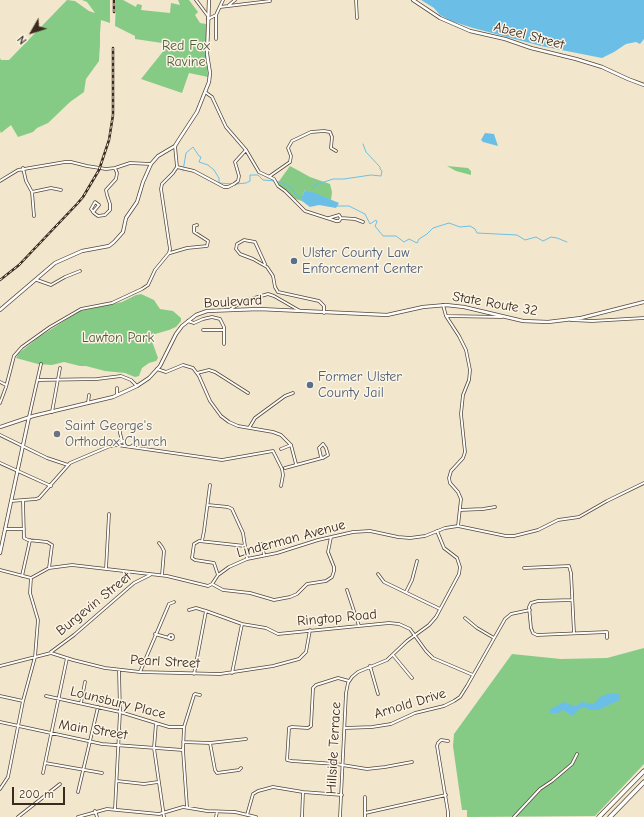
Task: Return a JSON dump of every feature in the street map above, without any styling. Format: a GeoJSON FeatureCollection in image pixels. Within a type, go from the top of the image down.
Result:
{"type":"FeatureCollection","features":[{"type":"Feature","properties":{"kind":"highway"},"geometry":{"type":"LineString","coordinates":[[599,817],[644,771]]}},
{"type":"Feature","properties":{"kind":"highway"},"geometry":{"type":"LineString","coordinates":[[610,817],[644,782]]}},
{"type":"Feature","properties":{"kind":"main road"},"geometry":{"type":"LineString","coordinates":[[0,310],[37,280],[49,268],[60,261],[78,252],[106,248],[123,232],[126,218],[137,202],[143,182],[151,164],[158,156],[175,146],[198,112],[209,82],[210,73],[207,54],[209,0]]}},
{"type":"Feature","properties":{"kind":"main road","name":"Abeel Street"},"geometry":{"type":"LineString","coordinates":[[413,0],[440,18],[470,31],[505,39],[602,67],[644,85]]}},
{"type":"Feature","properties":{"kind":"main road","name":"State Route 32"},"geometry":{"type":"LineString","coordinates":[[413,310],[429,306],[443,305],[464,307],[534,322],[554,322],[571,320],[644,302]]}},
{"type":"Feature","properties":{"kind":"main road","name":"Boulevard"},"geometry":{"type":"LineString","coordinates":[[0,427],[29,417],[117,396],[137,386],[149,378],[157,369],[176,334],[187,321],[196,315],[207,311],[259,310],[387,315],[413,310]]}},
{"type":"Feature","properties":{"kind":"main road"},"geometry":{"type":"LineString","coordinates":[[0,553],[29,417]]}},
{"type":"Feature","properties":{"kind":"street"},"geometry":{"type":"LineString","coordinates":[[196,0],[208,17],[216,15]]}},
{"type":"Feature","properties":{"kind":"street"},"geometry":{"type":"LineString","coordinates":[[216,39],[216,15],[223,0]]}},
{"type":"Feature","properties":{"kind":"street"},"geometry":{"type":"LineString","coordinates":[[228,6],[235,0]]}},
{"type":"Feature","properties":{"kind":"street"},"geometry":{"type":"LineString","coordinates":[[356,0],[357,18]]}},
{"type":"Feature","properties":{"kind":"street"},"geometry":{"type":"LineString","coordinates":[[220,7],[270,1]]}},
{"type":"Feature","properties":{"kind":"street"},"geometry":{"type":"LineString","coordinates":[[205,92],[211,95],[226,127],[246,150],[259,172],[274,179],[278,186],[284,190],[303,210],[339,221],[341,218],[355,218],[363,222]]}},
{"type":"Feature","properties":{"kind":"street"},"geometry":{"type":"LineString","coordinates":[[270,176],[290,162],[291,156],[288,148],[290,142],[311,132],[330,132],[332,137],[331,148],[336,151]]}},
{"type":"Feature","properties":{"kind":"street"},"geometry":{"type":"LineString","coordinates":[[0,403],[14,356],[22,347],[81,309],[112,302],[142,290],[148,285],[155,270],[169,253],[170,247],[160,189],[162,184],[177,167],[175,146]]}},
{"type":"Feature","properties":{"kind":"street"},"geometry":{"type":"LineString","coordinates":[[177,167],[194,170],[224,187],[234,184],[238,180],[239,176],[235,162],[246,150]]}},
{"type":"Feature","properties":{"kind":"street"},"geometry":{"type":"LineString","coordinates":[[0,181],[23,168],[69,161],[102,169],[114,168],[130,163],[151,164]]}},
{"type":"Feature","properties":{"kind":"street"},"geometry":{"type":"LineString","coordinates":[[23,168],[26,181],[32,192],[34,216]]}},
{"type":"Feature","properties":{"kind":"street"},"geometry":{"type":"LineString","coordinates":[[94,212],[98,216],[101,216],[108,213],[110,210],[106,190],[116,179],[114,168]]}},
{"type":"Feature","properties":{"kind":"street"},"geometry":{"type":"LineString","coordinates":[[32,192],[51,188],[61,190]]}},
{"type":"Feature","properties":{"kind":"street"},"geometry":{"type":"LineString","coordinates":[[329,218],[339,215],[341,218]]}},
{"type":"Feature","properties":{"kind":"street"},"geometry":{"type":"LineString","coordinates":[[169,253],[186,248],[207,246],[208,241],[194,233],[194,226],[197,225]]}},
{"type":"Feature","properties":{"kind":"street"},"geometry":{"type":"LineString","coordinates":[[265,264],[240,254],[236,249],[237,244],[244,240],[255,242],[265,264],[273,276],[274,287],[278,292],[319,301],[324,306],[324,313]]}},
{"type":"Feature","properties":{"kind":"street"},"geometry":{"type":"LineString","coordinates":[[37,280],[51,285],[80,271]]}},
{"type":"Feature","properties":{"kind":"street"},"geometry":{"type":"LineString","coordinates":[[229,310],[244,301],[268,294],[301,312]]}},
{"type":"Feature","properties":{"kind":"street"},"geometry":{"type":"LineString","coordinates":[[443,305],[446,316],[463,344],[469,359],[470,370],[469,380],[463,396],[461,414],[466,452],[463,458],[451,471],[449,478],[450,483],[460,497],[460,510],[457,526]]}},
{"type":"Feature","properties":{"kind":"street"},"geometry":{"type":"LineString","coordinates":[[446,316],[505,317]]}},
{"type":"Feature","properties":{"kind":"street"},"geometry":{"type":"LineString","coordinates":[[187,321],[194,323],[203,319],[215,317],[222,322],[224,330],[224,344]]}},
{"type":"Feature","properties":{"kind":"street"},"geometry":{"type":"LineString","coordinates":[[571,320],[588,322],[644,318]]}},
{"type":"Feature","properties":{"kind":"street"},"geometry":{"type":"LineString","coordinates":[[203,330],[224,330]]}},
{"type":"Feature","properties":{"kind":"street"},"geometry":{"type":"LineString","coordinates":[[29,417],[41,364]]}},
{"type":"Feature","properties":{"kind":"street"},"geometry":{"type":"LineString","coordinates":[[157,369],[164,372],[183,365],[193,368],[216,410],[229,422],[277,433],[285,438],[291,445],[296,464]]}},
{"type":"Feature","properties":{"kind":"street"},"geometry":{"type":"LineString","coordinates":[[52,412],[60,368]]}},
{"type":"Feature","properties":{"kind":"street"},"geometry":{"type":"LineString","coordinates":[[197,373],[209,370],[215,372],[248,393]]}},
{"type":"Feature","properties":{"kind":"street"},"geometry":{"type":"LineString","coordinates":[[38,380],[97,379],[121,376],[131,380],[137,386]]}},
{"type":"Feature","properties":{"kind":"street"},"geometry":{"type":"LineString","coordinates":[[0,382],[6,385]]}},
{"type":"Feature","properties":{"kind":"street"},"geometry":{"type":"LineString","coordinates":[[117,388],[117,396]]}},
{"type":"Feature","properties":{"kind":"street"},"geometry":{"type":"LineString","coordinates":[[250,428],[256,418],[285,396],[293,393]]}},
{"type":"Feature","properties":{"kind":"street"},"geometry":{"type":"LineString","coordinates":[[88,403],[89,396]]}},
{"type":"Feature","properties":{"kind":"street"},"geometry":{"type":"LineString","coordinates":[[120,428],[120,433],[125,446]]}},
{"type":"Feature","properties":{"kind":"street"},"geometry":{"type":"LineString","coordinates":[[0,435],[47,458],[68,465]]}},
{"type":"Feature","properties":{"kind":"street"},"geometry":{"type":"LineString","coordinates":[[11,501],[40,498],[68,465],[74,461],[123,441]]}},
{"type":"Feature","properties":{"kind":"street"},"geometry":{"type":"LineString","coordinates":[[283,469],[296,464],[325,458],[328,455],[323,444],[319,448],[322,458]]}},
{"type":"Feature","properties":{"kind":"street"},"geometry":{"type":"LineString","coordinates":[[281,448],[291,445]]}},
{"type":"Feature","properties":{"kind":"street"},"geometry":{"type":"LineString","coordinates":[[110,446],[125,446],[222,460],[273,451],[283,469],[281,486]]}},
{"type":"Feature","properties":{"kind":"street"},"geometry":{"type":"LineString","coordinates":[[0,463],[51,486]]}},
{"type":"Feature","properties":{"kind":"street","name":"Linderman Avenue"},"geometry":{"type":"LineString","coordinates":[[212,584],[218,575],[229,567],[247,559],[282,552],[331,537],[354,532],[367,531],[410,538],[425,536],[457,526],[506,536],[514,536],[538,530],[558,520],[580,517],[607,501],[644,483]]}},
{"type":"Feature","properties":{"kind":"street"},"geometry":{"type":"LineString","coordinates":[[202,541],[210,485]]}},
{"type":"Feature","properties":{"kind":"street"},"geometry":{"type":"LineString","coordinates":[[23,500],[24,538],[52,544],[49,568]]}},
{"type":"Feature","properties":{"kind":"street"},"geometry":{"type":"LineString","coordinates":[[208,505],[232,508],[243,533],[247,559]]}},
{"type":"Feature","properties":{"kind":"street"},"geometry":{"type":"LineString","coordinates":[[460,510],[495,507]]}},
{"type":"Feature","properties":{"kind":"street"},"geometry":{"type":"LineString","coordinates":[[106,569],[109,514]]}},
{"type":"Feature","properties":{"kind":"street"},"geometry":{"type":"LineString","coordinates":[[5,529],[24,529]]}},
{"type":"Feature","properties":{"kind":"street"},"geometry":{"type":"LineString","coordinates":[[412,762],[374,768],[292,762],[287,760],[289,728],[308,728],[311,726],[313,688],[316,685],[340,678],[350,681],[358,672],[382,662],[393,655],[414,635],[432,622],[459,574],[460,568],[457,558],[444,548],[437,531]]}},
{"type":"Feature","properties":{"kind":"street"},"geometry":{"type":"LineString","coordinates":[[0,570],[31,578],[49,568],[68,564],[162,575],[208,586],[212,584],[223,590],[250,593],[274,600],[290,597],[297,594],[307,584],[326,582],[332,577],[334,567],[328,552],[331,537]]}},
{"type":"Feature","properties":{"kind":"street"},"geometry":{"type":"LineString","coordinates":[[22,576],[30,540]]}},
{"type":"Feature","properties":{"kind":"street"},"geometry":{"type":"LineString","coordinates":[[218,575],[214,563],[195,560],[192,558],[194,544],[202,541],[245,546]]}},
{"type":"Feature","properties":{"kind":"street"},"geometry":{"type":"LineString","coordinates":[[159,543],[164,551],[162,575]]}},
{"type":"Feature","properties":{"kind":"street"},"geometry":{"type":"LineString","coordinates":[[262,544],[264,555]]}},
{"type":"Feature","properties":{"kind":"street"},"geometry":{"type":"LineString","coordinates":[[406,592],[412,580],[416,561]]}},
{"type":"Feature","properties":{"kind":"street"},"geometry":{"type":"LineString","coordinates":[[524,568],[567,566],[571,569],[574,633]]}},
{"type":"Feature","properties":{"kind":"street","name":"Burgevin Street"},"geometry":{"type":"LineString","coordinates":[[51,653],[134,583],[151,574]]}},
{"type":"Feature","properties":{"kind":"street"},"geometry":{"type":"LineString","coordinates":[[378,574],[384,582],[440,609]]}},
{"type":"Feature","properties":{"kind":"street"},"geometry":{"type":"LineString","coordinates":[[0,789],[7,780],[35,656],[38,620],[30,593],[31,578]]}},
{"type":"Feature","properties":{"kind":"street"},"geometry":{"type":"LineString","coordinates":[[347,590],[359,626]]}},
{"type":"Feature","properties":{"kind":"street","name":"Arnold Drive"},"geometry":{"type":"LineString","coordinates":[[345,728],[382,726],[391,724],[415,713],[444,706],[458,698],[505,619],[509,615],[530,610],[530,605],[532,602],[572,600]]}},
{"type":"Feature","properties":{"kind":"street"},"geometry":{"type":"LineString","coordinates":[[140,672],[169,604],[174,602]]}},
{"type":"Feature","properties":{"kind":"street","name":"Ringtop Road"},"geometry":{"type":"LineString","coordinates":[[189,610],[196,608],[242,624],[266,628],[278,634],[396,623],[410,629],[433,658],[473,675]]}},
{"type":"Feature","properties":{"kind":"street"},"geometry":{"type":"LineString","coordinates":[[530,610],[531,628],[535,635],[607,632],[607,638]]}},
{"type":"Feature","properties":{"kind":"street"},"geometry":{"type":"LineString","coordinates":[[194,674],[206,611]]}},
{"type":"Feature","properties":{"kind":"street"},"geometry":{"type":"LineString","coordinates":[[465,618],[482,632],[494,638]]}},
{"type":"Feature","properties":{"kind":"street"},"geometry":{"type":"LineString","coordinates":[[232,673],[242,624]]}},
{"type":"Feature","properties":{"kind":"street","name":"Pearl Street"},"geometry":{"type":"LineString","coordinates":[[0,666],[51,653],[99,668],[140,672],[194,674],[232,673],[274,666],[299,659],[306,652],[310,630]]}},
{"type":"Feature","properties":{"kind":"street"},"geometry":{"type":"LineString","coordinates":[[155,634],[169,638]]}},
{"type":"Feature","properties":{"kind":"street"},"geometry":{"type":"LineString","coordinates":[[393,655],[412,678]]}},
{"type":"Feature","properties":{"kind":"street"},"geometry":{"type":"LineString","coordinates":[[43,773],[67,658]]}},
{"type":"Feature","properties":{"kind":"street"},"geometry":{"type":"LineString","coordinates":[[370,666],[378,694]]}},
{"type":"Feature","properties":{"kind":"street"},"geometry":{"type":"LineString","coordinates":[[115,809],[120,712],[119,670]]}},
{"type":"Feature","properties":{"kind":"street","name":"Hillside Terrace"},"geometry":{"type":"LineString","coordinates":[[340,817],[346,693],[350,681]]}},
{"type":"Feature","properties":{"kind":"street"},"geometry":{"type":"LineString","coordinates":[[81,704],[85,682]]}},
{"type":"Feature","properties":{"kind":"street"},"geometry":{"type":"LineString","coordinates":[[187,807],[183,750],[184,727],[194,695],[200,694]]}},
{"type":"Feature","properties":{"kind":"street"},"geometry":{"type":"LineString","coordinates":[[0,696],[24,701]]}},
{"type":"Feature","properties":{"kind":"street","name":"Lounsbury Place"},"geometry":{"type":"LineString","coordinates":[[46,696],[120,712],[170,727],[184,727]]}},
{"type":"Feature","properties":{"kind":"street"},"geometry":{"type":"LineString","coordinates":[[78,792],[98,707]]}},
{"type":"Feature","properties":{"kind":"street","name":"Main Street"},"geometry":{"type":"LineString","coordinates":[[0,722],[90,741],[118,745],[183,750]]}},
{"type":"Feature","properties":{"kind":"street"},"geometry":{"type":"LineString","coordinates":[[156,723],[154,748],[164,817]]}},
{"type":"Feature","properties":{"kind":"street"},"geometry":{"type":"LineString","coordinates":[[183,742],[210,743],[246,739]]}},
{"type":"Feature","properties":{"kind":"street"},"geometry":{"type":"LineString","coordinates":[[448,741],[440,740],[437,746],[446,795],[448,817]]}},
{"type":"Feature","properties":{"kind":"street"},"geometry":{"type":"LineString","coordinates":[[210,743],[215,770],[217,773],[239,770],[241,768]]}},
{"type":"Feature","properties":{"kind":"street"},"geometry":{"type":"LineString","coordinates":[[514,817],[540,789],[572,764],[577,754]]}},
{"type":"Feature","properties":{"kind":"street"},"geometry":{"type":"LineString","coordinates":[[45,762],[102,774]]}},
{"type":"Feature","properties":{"kind":"street"},"geometry":{"type":"LineString","coordinates":[[116,781],[144,784],[158,782]]}},
{"type":"Feature","properties":{"kind":"street"},"geometry":{"type":"LineString","coordinates":[[18,817],[60,784]]}},
{"type":"Feature","properties":{"kind":"street"},"geometry":{"type":"LineString","coordinates":[[247,815],[253,794],[273,787],[303,792],[342,795]]}},
{"type":"Feature","properties":{"kind":"street"},"geometry":{"type":"LineString","coordinates":[[302,817],[303,792]]}},
{"type":"Feature","properties":{"kind":"street"},"geometry":{"type":"LineString","coordinates":[[365,813],[446,795]]}},
{"type":"Feature","properties":{"kind":"street"},"geometry":{"type":"LineString","coordinates":[[365,817],[366,797]]}},
{"type":"Feature","properties":{"kind":"street"},"geometry":{"type":"LineString","coordinates":[[78,817],[108,809],[153,814],[187,807],[207,811],[235,812],[256,817]]}},
{"type":"Feature","properties":{"kind":"street"},"geometry":{"type":"LineString","coordinates":[[95,812],[97,817]]}},
{"type":"Feature","properties":{"kind":"street"},"geometry":{"type":"LineString","coordinates":[[216,817],[217,812]]}},
{"type":"Feature","properties":{"kind":"green space"},"geometry":{"type":"Polygon","coordinates":[[[67,0],[75,1],[89,11],[95,13],[87,2],[82,0],[110,0],[110,23],[101,20],[99,61],[86,79],[84,92],[70,102],[48,123],[37,128],[33,132],[18,137],[11,125],[1,133],[0,58],[1,60],[9,60],[67,0]]]}},
{"type":"Feature","properties":{"kind":"green space","name":"Red Fox Ravine"},"geometry":{"type":"Polygon","coordinates":[[[116,0],[123,0],[136,7],[137,4],[142,5],[141,10],[170,13],[171,3],[180,5],[178,0],[189,0],[198,12],[195,15],[200,23],[206,24],[208,77],[189,73],[182,93],[141,79],[169,44],[135,39],[135,36],[115,26],[116,0]]]}},
{"type":"Feature","properties":{"kind":"green space"},"geometry":{"type":"Polygon","coordinates":[[[290,166],[310,177],[330,184],[332,192],[331,200],[305,190],[302,196],[302,201],[295,199],[277,184],[290,166]]]}},
{"type":"Feature","properties":{"kind":"green space"},"geometry":{"type":"Polygon","coordinates":[[[447,166],[468,168],[471,171],[471,175],[456,171],[447,166]]]}},
{"type":"Feature","properties":{"kind":"green space","name":"Lawton Park"},"geometry":{"type":"Polygon","coordinates":[[[141,294],[154,300],[160,309],[173,311],[181,318],[181,321],[176,327],[155,334],[152,338],[158,358],[156,361],[149,363],[142,368],[139,376],[135,377],[125,373],[105,371],[64,362],[52,365],[38,364],[16,358],[19,353],[39,337],[80,311],[122,302],[141,294]]]}},
{"type":"Feature","properties":{"kind":"green space"},"geometry":{"type":"Polygon","coordinates":[[[644,648],[644,764],[595,816],[467,817],[467,810],[462,810],[453,746],[454,734],[512,654],[561,659],[607,658],[644,648]]]}},
{"type":"Feature","properties":{"kind":"water"},"geometry":{"type":"Polygon","coordinates":[[[421,0],[644,0],[644,39],[640,44],[636,42],[626,44],[602,58],[541,46],[451,21],[440,15],[434,8],[421,0]]]}},
{"type":"Feature","properties":{"kind":"water"},"geometry":{"type":"Polygon","coordinates":[[[485,133],[494,134],[498,146],[483,142],[481,140],[485,133]]]}},
{"type":"Feature","properties":{"kind":"water"},"geometry":{"type":"Polygon","coordinates":[[[305,190],[339,203],[336,208],[319,205],[310,207],[302,201],[302,196],[305,190]]]}},
{"type":"Feature","properties":{"kind":"water"},"geometry":{"type":"Polygon","coordinates":[[[612,693],[620,694],[620,700],[598,710],[581,708],[572,716],[563,710],[558,713],[549,713],[551,709],[565,702],[573,706],[582,702],[594,704],[601,696],[612,693]]]}},
{"type":"Feature","properties":{"kind":"waterway"},"geometry":{"type":"LineString","coordinates":[[311,191],[315,185],[333,179],[371,175],[381,176],[382,171],[380,167],[366,152],[363,144]]}},
{"type":"Feature","properties":{"kind":"waterway"},"geometry":{"type":"LineString","coordinates":[[183,171],[186,153],[193,147],[201,157],[199,162],[208,165],[214,170],[219,178],[219,183],[233,184]]}},
{"type":"Feature","properties":{"kind":"waterway"},"geometry":{"type":"LineString","coordinates":[[236,184],[250,181],[250,175],[258,175],[263,180],[276,181],[291,187],[297,196],[302,198]]}},
{"type":"Feature","properties":{"kind":"waterway"},"geometry":{"type":"LineString","coordinates":[[336,206],[349,206],[365,214],[370,224],[376,220],[377,222],[375,226],[383,236],[396,236],[404,242],[409,239],[417,243],[419,239],[433,228],[449,223],[460,227],[470,226],[475,229],[477,233],[517,235],[525,240],[536,237],[543,241],[551,237],[567,242]]}},
{"type":"Feature","properties":{"kind":"railway"},"geometry":{"type":"LineString","coordinates":[[114,0],[114,12]]}},
{"type":"Feature","properties":{"kind":"railway"},"geometry":{"type":"LineString","coordinates":[[0,280],[19,265],[77,204],[83,197],[99,170],[109,140],[113,115],[113,48]]}},
{"type":"Feature","properties":{"kind":"place","name":"Ulster County Law Enforcement Center"},"geometry":{"type":"Point","coordinates":[294,261]}},
{"type":"Feature","properties":{"kind":"place","name":"Former Ulster County Jail"},"geometry":{"type":"Point","coordinates":[310,385]}},
{"type":"Feature","properties":{"kind":"place","name":"Saint George's Orthodox Church"},"geometry":{"type":"Point","coordinates":[57,434]}}]}
